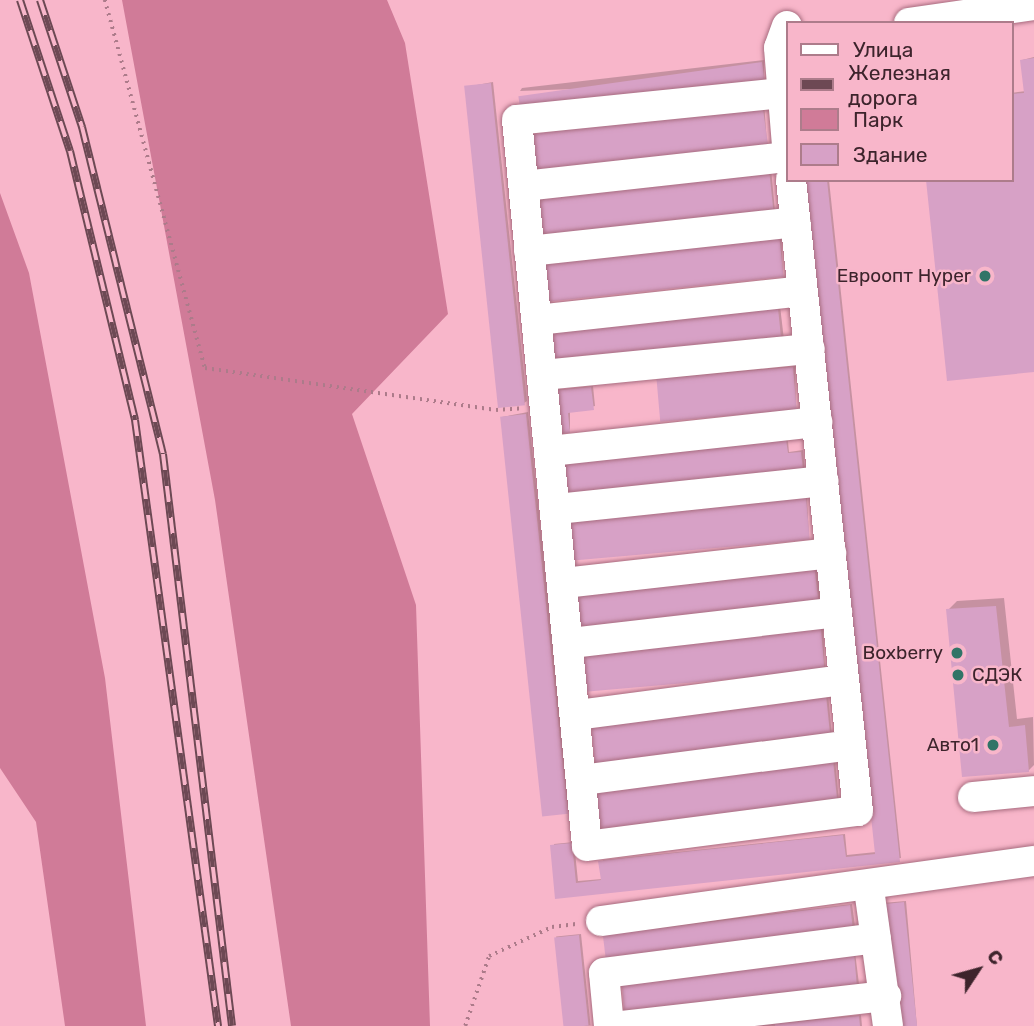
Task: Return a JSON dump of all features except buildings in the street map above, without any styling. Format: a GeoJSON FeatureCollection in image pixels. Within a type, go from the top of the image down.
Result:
{"type":"FeatureCollection","features":[{"type":"Feature","properties":{"kind":"lane"},"geometry":{"type":"LineString","coordinates":[[789,21],[797,0]]}},
{"type":"Feature","properties":{"kind":"lane"},"geometry":{"type":"LineString","coordinates":[[923,21],[1034,5]]}},
{"type":"Feature","properties":{"kind":"lane"},"geometry":{"type":"LineString","coordinates":[[786,29],[779,48],[786,135]]}},
{"type":"Feature","properties":{"kind":"lane"},"geometry":{"type":"LineString","coordinates":[[782,93],[517,120],[571,643],[587,846],[858,811],[791,182]]}},
{"type":"Feature","properties":{"kind":"lane"},"geometry":{"type":"LineString","coordinates":[[524,186],[786,157]]}},
{"type":"Feature","properties":{"kind":"lane"},"geometry":{"type":"LineString","coordinates":[[530,251],[795,222]]}},
{"type":"Feature","properties":{"kind":"lane"},"geometry":{"type":"LineString","coordinates":[[537,320],[802,291]]}},
{"type":"Feature","properties":{"kind":"lane"},"geometry":{"type":"LineString","coordinates":[[543,375],[810,349]]}},
{"type":"Feature","properties":{"kind":"lane"},"geometry":{"type":"LineString","coordinates":[[550,451],[817,422]]}},
{"type":"Feature","properties":{"kind":"lane"},"geometry":{"type":"LineString","coordinates":[[557,509],[824,481]]}},
{"type":"Feature","properties":{"kind":"lane"},"geometry":{"type":"LineString","coordinates":[[564,583],[831,553]]}},
{"type":"Feature","properties":{"kind":"lane"},"geometry":{"type":"LineString","coordinates":[[571,643],[837,612]]}},
{"type":"Feature","properties":{"kind":"lane"},"geometry":{"type":"LineString","coordinates":[[577,715],[845,680]]}},
{"type":"Feature","properties":{"kind":"lane"},"geometry":{"type":"LineString","coordinates":[[582,779],[851,745]]}},
{"type":"Feature","properties":{"kind":"lane"},"geometry":{"type":"LineString","coordinates":[[973,797],[1034,791]]}},
{"type":"Feature","properties":{"kind":"lane"},"geometry":{"type":"LineString","coordinates":[[601,921],[869,889],[1034,861]]}},
{"type":"Feature","properties":{"kind":"lane"},"geometry":{"type":"LineString","coordinates":[[869,889],[886,996],[888,1026]]}},
{"type":"Feature","properties":{"kind":"lane"},"geometry":{"type":"LineString","coordinates":[[609,1026],[604,973],[876,937]]}},
{"type":"Feature","properties":{"kind":"lane"},"geometry":{"type":"LineString","coordinates":[[622,1026],[886,996]]}},
{"type":"Feature","properties":{"kind":"path"},"geometry":{"type":"LineString","coordinates":[[105,0],[205,368],[496,410],[546,407]]}},
{"type":"Feature","properties":{"kind":"path"},"geometry":{"type":"LineString","coordinates":[[465,1026],[489,956],[552,927],[601,921]]}},
{"type":"Feature","properties":{"kind":"green space"},"geometry":{"type":"Polygon","coordinates":[[[122,0],[387,0],[405,43],[448,314],[352,414],[416,605],[430,1026],[291,1026],[215,500],[122,0]]]}},
{"type":"Feature","properties":{"kind":"green space"},"geometry":{"type":"Polygon","coordinates":[[[0,193],[29,273],[105,678],[146,1026],[65,1026],[36,822],[0,768],[0,193]]]}},
{"type":"Feature","properties":{"kind":"railway"},"geometry":{"type":"LineString","coordinates":[[20,0],[70,151],[135,420],[218,1026]]}},
{"type":"Feature","properties":{"kind":"railway"},"geometry":{"type":"LineString","coordinates":[[40,0],[82,127],[163,454],[232,1026]]}},
{"type":"Feature","properties":{"kind":"place","name":"Евроопт Hyper"},"geometry":{"type":"Point","coordinates":[985,276]}},
{"type":"Feature","properties":{"kind":"place","name":"Boxberry"},"geometry":{"type":"Point","coordinates":[957,653]}},
{"type":"Feature","properties":{"kind":"place","name":"СДЭК"},"geometry":{"type":"Point","coordinates":[958,675]}},
{"type":"Feature","properties":{"kind":"place","name":"Авто1"},"geometry":{"type":"Point","coordinates":[993,745]}}]}
